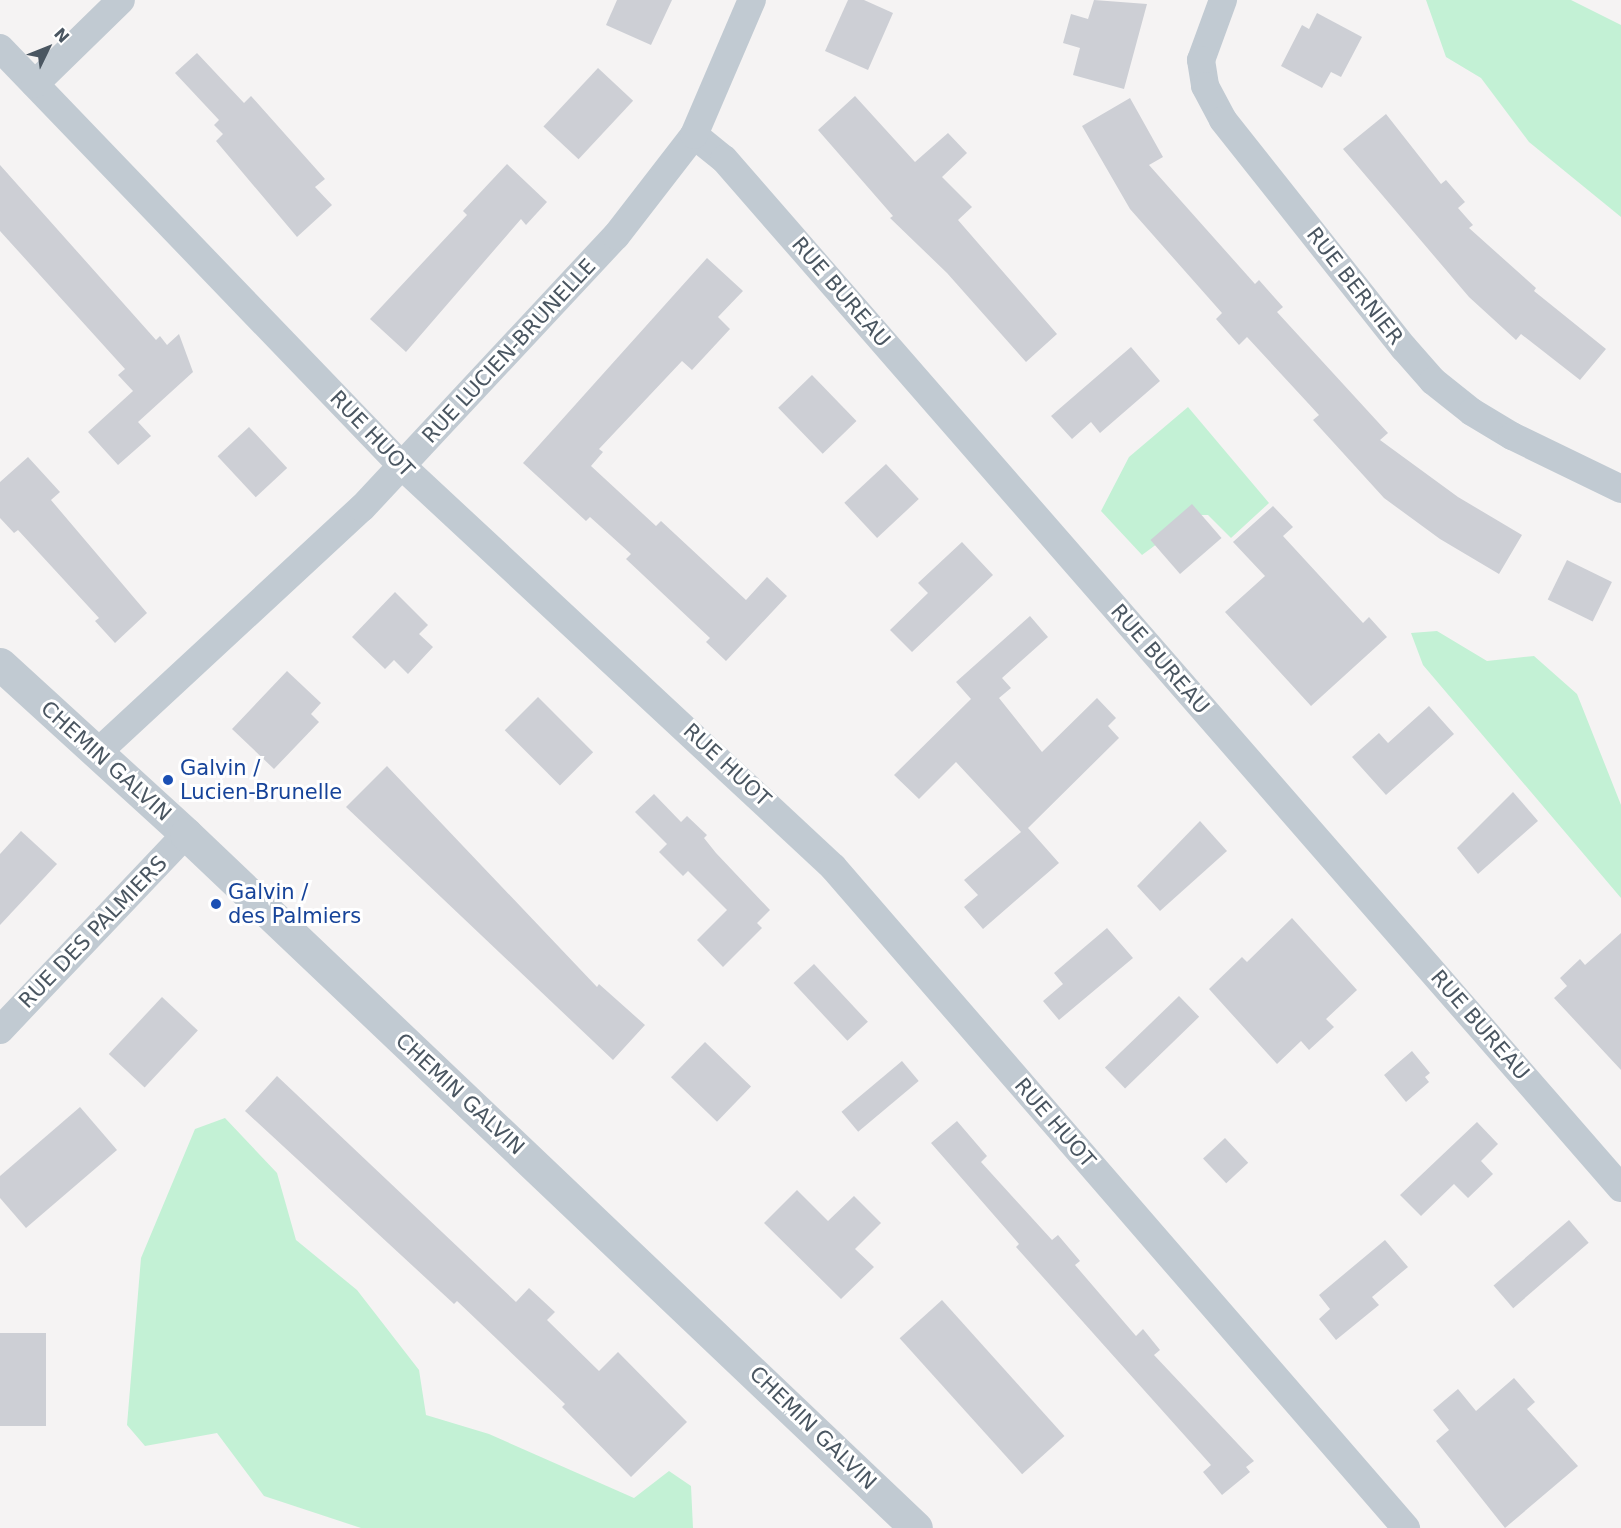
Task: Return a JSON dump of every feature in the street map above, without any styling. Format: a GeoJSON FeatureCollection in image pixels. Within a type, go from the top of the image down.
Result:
{"type":"FeatureCollection","features":[{"type":"Feature","properties":{"kind":"street"},"geometry":{"type":"LineString","coordinates":[[35,84],[121,0]]}},
{"type":"Feature","properties":{"kind":"street","name":"RUE LUCIEN-BRUNELLE"},"geometry":{"type":"LineString","coordinates":[[97,753],[301,568],[402,466],[615,236],[694,135],[752,0]]}},
{"type":"Feature","properties":{"kind":"street","name":"RUE BERNIER"},"geometry":{"type":"LineString","coordinates":[[1222,0],[1202,60],[1205,86],[1223,120],[1404,348],[1433,381],[1472,412],[1512,436],[1621,489]]}},
{"type":"Feature","properties":{"kind":"street","name":"RUE HUOT"},"geometry":{"type":"LineString","coordinates":[[0,48],[402,466],[833,867],[1406,1528]]}},
{"type":"Feature","properties":{"kind":"street","name":"RUE BUREAU"},"geometry":{"type":"LineString","coordinates":[[694,135],[732,168],[1621,1188]]}},
{"type":"Feature","properties":{"kind":"street","name":"CHEMIN GALVIN"},"geometry":{"type":"LineString","coordinates":[[0,664],[186,834],[916,1528]]}},
{"type":"Feature","properties":{"kind":"street","name":"RUE DES PALMIERS"},"geometry":{"type":"LineString","coordinates":[[0,1029],[186,834]]}},
{"type":"Feature","properties":{"kind":"green space"},"geometry":{"type":"Polygon","coordinates":[[[1426,0],[1571,0],[1621,25],[1621,217],[1529,142],[1481,78],[1446,57],[1426,0]]]}},
{"type":"Feature","properties":{"kind":"green space"},"geometry":{"type":"Polygon","coordinates":[[[1188,407],[1269,503],[1231,538],[1208,515],[1196,515],[1142,555],[1101,511],[1129,457],[1188,407]]]}},
{"type":"Feature","properties":{"kind":"green space"},"geometry":{"type":"Polygon","coordinates":[[[1437,631],[1487,661],[1534,656],[1577,694],[1621,805],[1621,898],[1423,665],[1411,633],[1437,631]]]}},
{"type":"Feature","properties":{"kind":"green space"},"geometry":{"type":"Polygon","coordinates":[[[225,1118],[277,1173],[296,1240],[357,1290],[419,1370],[426,1415],[489,1434],[634,1498],[669,1471],[691,1486],[693,1528],[361,1528],[264,1496],[217,1433],[145,1446],[127,1425],[141,1258],[195,1129],[225,1118]]]}},
{"type":"Feature","properties":{"kind":"building"},"geometry":{"type":"Polygon","coordinates":[[[617,0],[672,0],[651,45],[606,25],[617,0]]]}},
{"type":"Feature","properties":{"kind":"building"},"geometry":{"type":"Polygon","coordinates":[[[848,0],[864,0],[893,13],[868,70],[825,51],[848,0]]]}},
{"type":"Feature","properties":{"kind":"building"},"geometry":{"type":"Polygon","coordinates":[[[1094,0],[1147,4],[1124,89],[1073,75],[1080,48],[1063,43],[1071,14],[1088,19],[1094,0]]]}},
{"type":"Feature","properties":{"kind":"building"},"geometry":{"type":"Polygon","coordinates":[[[1317,13],[1362,37],[1341,77],[1331,72],[1322,88],[1281,66],[1302,25],[1309,29],[1317,13]]]}},
{"type":"Feature","properties":{"kind":"building"},"geometry":{"type":"Polygon","coordinates":[[[197,53],[244,103],[251,96],[325,179],[315,187],[332,205],[297,237],[216,141],[223,134],[214,125],[219,120],[175,73],[197,53]]]}},
{"type":"Feature","properties":{"kind":"building"},"geometry":{"type":"Polygon","coordinates":[[[598,68],[633,101],[579,159],[543,127],[598,68]]]}},
{"type":"Feature","properties":{"kind":"building"},"geometry":{"type":"Polygon","coordinates":[[[855,96],[915,162],[948,133],[967,153],[942,177],[972,207],[958,220],[1057,334],[1026,362],[947,273],[890,218],[893,216],[818,130],[855,96]]]}},
{"type":"Feature","properties":{"kind":"building"},"geometry":{"type":"Polygon","coordinates":[[[1130,98],[1163,157],[1149,165],[1255,284],[1259,280],[1283,307],[1277,312],[1388,433],[1380,440],[1458,497],[1522,535],[1499,574],[1440,539],[1384,498],[1313,420],[1319,415],[1247,337],[1239,345],[1216,319],[1222,313],[1130,209],[1082,126],[1130,98]]]}},
{"type":"Feature","properties":{"kind":"building"},"geometry":{"type":"Polygon","coordinates":[[[1386,114],[1441,184],[1446,180],[1465,202],[1458,208],[1473,225],[1469,228],[1536,288],[1534,291],[1606,349],[1580,380],[1521,334],[1516,340],[1469,297],[1343,149],[1386,114]]]}},
{"type":"Feature","properties":{"kind":"building"},"geometry":{"type":"Polygon","coordinates":[[[507,164],[547,202],[526,225],[521,219],[406,352],[370,319],[467,215],[463,211],[507,164]]]}},
{"type":"Feature","properties":{"kind":"building"},"geometry":{"type":"Polygon","coordinates":[[[0,165],[156,340],[160,336],[167,345],[179,334],[193,372],[138,422],[151,436],[118,465],[88,432],[133,391],[118,375],[125,369],[0,231],[0,165]]]}},
{"type":"Feature","properties":{"kind":"building"},"geometry":{"type":"Polygon","coordinates":[[[707,258],[743,291],[718,317],[730,329],[692,370],[682,361],[599,449],[603,452],[591,466],[656,526],[661,521],[746,600],[767,577],[787,596],[726,661],[706,642],[710,638],[626,559],[631,554],[590,517],[586,521],[523,463],[707,258]]]}},
{"type":"Feature","properties":{"kind":"building"},"geometry":{"type":"Polygon","coordinates":[[[1131,347],[1160,381],[1100,433],[1091,422],[1072,439],[1051,416],[1131,347]]]}},
{"type":"Feature","properties":{"kind":"building"},"geometry":{"type":"Polygon","coordinates":[[[812,375],[856,421],[823,454],[778,408],[812,375]]]}},
{"type":"Feature","properties":{"kind":"building"},"geometry":{"type":"Polygon","coordinates":[[[249,427],[287,468],[256,497],[218,456],[249,427]]]}},
{"type":"Feature","properties":{"kind":"building"},"geometry":{"type":"Polygon","coordinates":[[[28,457],[60,492],[51,500],[147,613],[115,643],[95,621],[99,618],[18,530],[14,533],[0,518],[0,482],[28,457]]]}},
{"type":"Feature","properties":{"kind":"building"},"geometry":{"type":"Polygon","coordinates":[[[886,464],[919,499],[877,538],[844,503],[886,464]]]}},
{"type":"Feature","properties":{"kind":"building"},"geometry":{"type":"Polygon","coordinates":[[[1192,504],[1222,538],[1180,574],[1150,540],[1192,504]]]}},
{"type":"Feature","properties":{"kind":"building"},"geometry":{"type":"Polygon","coordinates":[[[1273,506],[1293,527],[1283,536],[1363,623],[1369,617],[1387,637],[1311,706],[1225,612],[1265,576],[1233,542],[1273,506]]]}},
{"type":"Feature","properties":{"kind":"building"},"geometry":{"type":"Polygon","coordinates":[[[962,542],[993,575],[912,652],[890,630],[928,593],[918,583],[962,542]]]}},
{"type":"Feature","properties":{"kind":"building"},"geometry":{"type":"Polygon","coordinates":[[[1567,560],[1612,582],[1593,621],[1548,600],[1567,560]]]}},
{"type":"Feature","properties":{"kind":"building"},"geometry":{"type":"Polygon","coordinates":[[[395,592],[428,625],[419,634],[433,647],[408,674],[394,660],[385,669],[352,637],[395,592]]]}},
{"type":"Feature","properties":{"kind":"building"},"geometry":{"type":"Polygon","coordinates":[[[1030,616],[1048,637],[1002,678],[1011,688],[999,698],[1042,752],[1097,698],[1116,718],[1108,726],[1119,738],[1028,828],[1059,863],[983,929],[964,907],[978,895],[964,880],[1021,832],[956,762],[919,799],[894,775],[971,699],[956,682],[1030,616]]]}},
{"type":"Feature","properties":{"kind":"building"},"geometry":{"type":"Polygon","coordinates":[[[287,671],[321,703],[311,714],[319,722],[274,769],[232,729],[287,671]]]}},
{"type":"Feature","properties":{"kind":"building"},"geometry":{"type":"Polygon","coordinates":[[[538,697],[593,752],[560,785],[505,730],[538,697]]]}},
{"type":"Feature","properties":{"kind":"building"},"geometry":{"type":"Polygon","coordinates":[[[1429,706],[1454,734],[1386,795],[1352,757],[1379,733],[1388,743],[1429,706]]]}},
{"type":"Feature","properties":{"kind":"building"},"geometry":{"type":"Polygon","coordinates":[[[387,766],[597,987],[599,984],[645,1025],[613,1060],[346,807],[387,766]]]}},
{"type":"Feature","properties":{"kind":"building"},"geometry":{"type":"Polygon","coordinates":[[[1513,792],[1538,821],[1478,874],[1457,848],[1513,792]]]}},
{"type":"Feature","properties":{"kind":"building"},"geometry":{"type":"Polygon","coordinates":[[[654,794],[681,822],[687,816],[707,835],[704,838],[716,853],[770,910],[757,923],[762,928],[723,967],[697,940],[727,910],[688,871],[683,876],[659,852],[667,844],[635,812],[654,794]]]}},
{"type":"Feature","properties":{"kind":"building"},"geometry":{"type":"Polygon","coordinates":[[[1200,821],[1227,851],[1160,911],[1137,886],[1200,821]]]}},
{"type":"Feature","properties":{"kind":"building"},"geometry":{"type":"Polygon","coordinates":[[[21,831],[57,864],[0,925],[0,854],[21,831]]]}},
{"type":"Feature","properties":{"kind":"building"},"geometry":{"type":"Polygon","coordinates":[[[1292,918],[1357,990],[1326,1019],[1334,1027],[1309,1050],[1301,1041],[1277,1064],[1209,989],[1242,957],[1247,962],[1292,918]]]}},
{"type":"Feature","properties":{"kind":"building"},"geometry":{"type":"Polygon","coordinates":[[[1107,928],[1133,958],[1059,1020],[1043,1001],[1063,984],[1054,973],[1107,928]]]}},
{"type":"Feature","properties":{"kind":"building"},"geometry":{"type":"Polygon","coordinates":[[[1621,933],[1621,1070],[1554,998],[1567,986],[1560,978],[1580,959],[1585,965],[1621,933]]]}},
{"type":"Feature","properties":{"kind":"building"},"geometry":{"type":"Polygon","coordinates":[[[814,964],[868,1022],[847,1041],[794,983],[814,964]]]}},
{"type":"Feature","properties":{"kind":"building"},"geometry":{"type":"Polygon","coordinates":[[[1179,996],[1199,1017],[1125,1088],[1105,1068],[1179,996]]]}},
{"type":"Feature","properties":{"kind":"building"},"geometry":{"type":"Polygon","coordinates":[[[162,997],[198,1030],[145,1087],[109,1054],[162,997]]]}},
{"type":"Feature","properties":{"kind":"building"},"geometry":{"type":"Polygon","coordinates":[[[705,1042],[751,1086],[717,1122],[671,1077],[705,1042]]]}},
{"type":"Feature","properties":{"kind":"building"},"geometry":{"type":"Polygon","coordinates":[[[1412,1051],[1430,1073],[1425,1077],[1429,1082],[1406,1102],[1384,1075],[1412,1051]]]}},
{"type":"Feature","properties":{"kind":"building"},"geometry":{"type":"Polygon","coordinates":[[[902,1061],[919,1081],[858,1132],[841,1112],[902,1061]]]}},
{"type":"Feature","properties":{"kind":"building"},"geometry":{"type":"Polygon","coordinates":[[[277,1076],[516,1302],[529,1288],[555,1312],[547,1320],[599,1371],[618,1352],[687,1422],[631,1477],[562,1407],[565,1404],[457,1301],[454,1304],[245,1111],[277,1076]]]}},
{"type":"Feature","properties":{"kind":"building"},"geometry":{"type":"Polygon","coordinates":[[[80,1107],[117,1150],[26,1228],[0,1198],[0,1176],[80,1107]]]}},
{"type":"Feature","properties":{"kind":"building"},"geometry":{"type":"Polygon","coordinates":[[[957,1121],[987,1156],[981,1162],[1052,1240],[1058,1235],[1080,1261],[1075,1265],[1136,1336],[1143,1329],[1160,1350],[1154,1355],[1254,1461],[1246,1467],[1250,1472],[1222,1495],[1203,1472],[1211,1465],[1016,1247],[1019,1244],[931,1143],[957,1121]]]}},
{"type":"Feature","properties":{"kind":"building"},"geometry":{"type":"Polygon","coordinates":[[[1477,1122],[1498,1144],[1481,1161],[1493,1174],[1468,1198],[1454,1184],[1421,1216],[1400,1195],[1477,1122]]]}},
{"type":"Feature","properties":{"kind":"building"},"geometry":{"type":"Polygon","coordinates":[[[1225,1138],[1248,1163],[1226,1183],[1203,1158],[1225,1138]]]}},
{"type":"Feature","properties":{"kind":"building"},"geometry":{"type":"Polygon","coordinates":[[[797,1190],[828,1221],[854,1196],[881,1223],[855,1249],[874,1267],[841,1299],[764,1223],[797,1190]]]}},
{"type":"Feature","properties":{"kind":"building"},"geometry":{"type":"Polygon","coordinates":[[[1569,1220],[1589,1243],[1513,1308],[1494,1286],[1569,1220]]]}},
{"type":"Feature","properties":{"kind":"building"},"geometry":{"type":"Polygon","coordinates":[[[1385,1240],[1408,1267],[1372,1297],[1379,1305],[1336,1340],[1319,1319],[1330,1309],[1319,1295],[1385,1240]]]}},
{"type":"Feature","properties":{"kind":"building"},"geometry":{"type":"Polygon","coordinates":[[[942,1300],[1064,1436],[1022,1474],[900,1338],[942,1300]]]}},
{"type":"Feature","properties":{"kind":"building"},"geometry":{"type":"Polygon","coordinates":[[[0,1333],[46,1333],[46,1426],[0,1426],[0,1333]]]}},
{"type":"Feature","properties":{"kind":"building"},"geometry":{"type":"Polygon","coordinates":[[[1514,1378],[1535,1402],[1527,1409],[1578,1466],[1505,1528],[1436,1441],[1449,1430],[1433,1410],[1458,1389],[1476,1411],[1514,1378]]]}},
{"type":"Feature","properties":{"kind":"place","name":"Galvin / Lucien-Brunelle"},"geometry":{"type":"Point","coordinates":[168,780]}},
{"type":"Feature","properties":{"kind":"place","name":"Galvin / des Palmiers"},"geometry":{"type":"Point","coordinates":[216,904]}}]}
